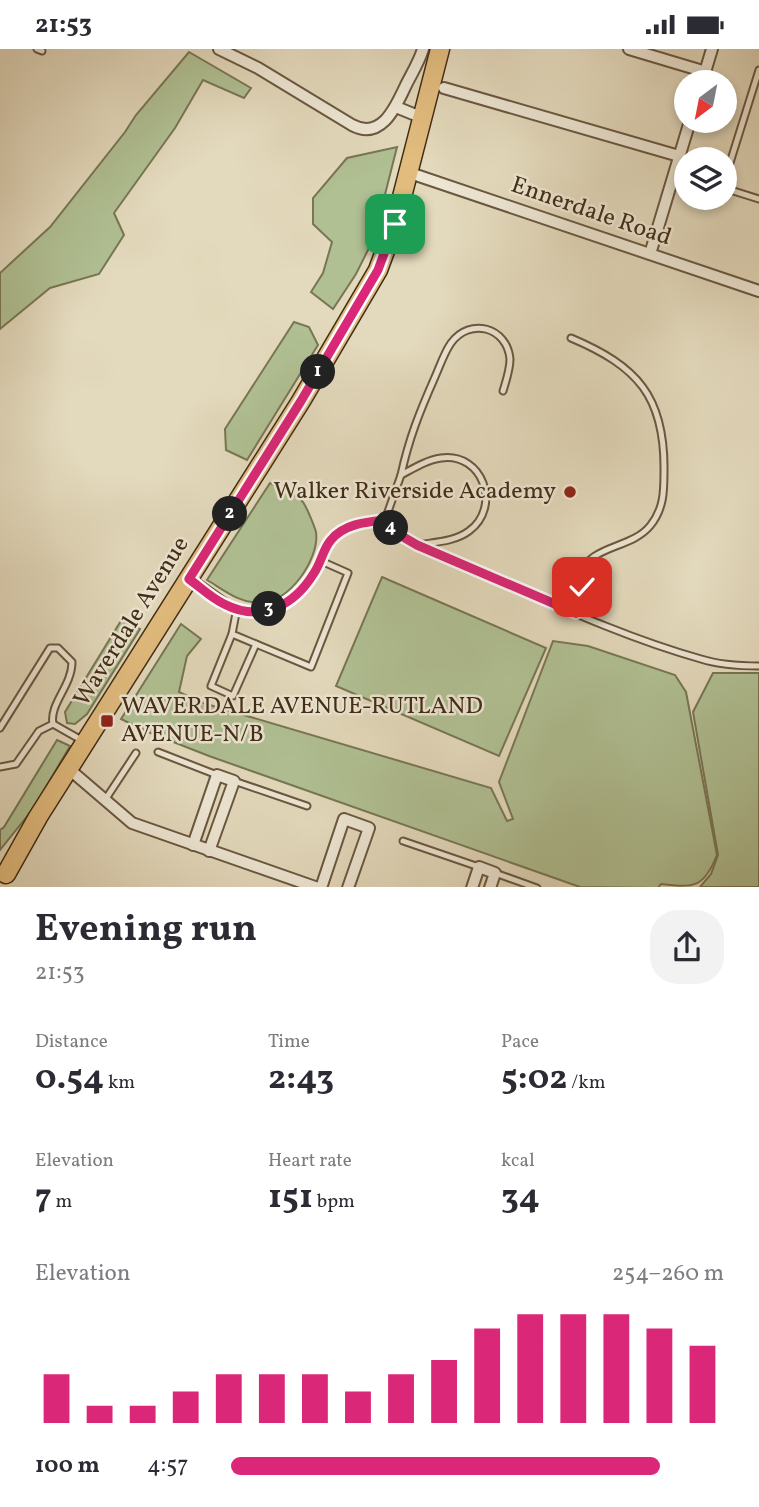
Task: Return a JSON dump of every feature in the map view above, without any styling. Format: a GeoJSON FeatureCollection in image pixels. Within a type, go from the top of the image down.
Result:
{"type":"FeatureCollection","features":[{"type":"Feature","properties":{"kind":"main road","name":"Waverdale Avenue"},"geometry":{"type":"LineString","coordinates":[[7,878],[69,769],[301,401],[378,270],[410,173],[440,49]]}},
{"type":"Feature","properties":{"kind":"street"},"geometry":{"type":"LineString","coordinates":[[219,49],[258,68],[359,129],[375,128],[382,124],[396,107],[423,49]]}},
{"type":"Feature","properties":{"kind":"street"},"geometry":{"type":"LineString","coordinates":[[629,49],[685,70]]}},
{"type":"Feature","properties":{"kind":"street"},"geometry":{"type":"LineString","coordinates":[[706,70],[712,49]]}},
{"type":"Feature","properties":{"kind":"street"},"geometry":{"type":"LineString","coordinates":[[444,88],[674,155]]}},
{"type":"Feature","properties":{"kind":"street"},"geometry":{"type":"LineString","coordinates":[[396,107],[423,118]]}},
{"type":"Feature","properties":{"kind":"street","name":"Ennerdale Road"},"geometry":{"type":"LineString","coordinates":[[410,173],[759,291]]}},
{"type":"Feature","properties":{"kind":"street"},"geometry":{"type":"LineString","coordinates":[[650,254],[674,173]]}},
{"type":"Feature","properties":{"kind":"street"},"geometry":{"type":"LineString","coordinates":[[189,579],[224,604]]}},
{"type":"Feature","properties":{"kind":"street"},"geometry":{"type":"LineString","coordinates":[[69,769],[132,823],[319,887],[344,819],[369,828],[348,887]]}},
{"type":"Feature","properties":{"kind":"street"},"geometry":{"type":"LineString","coordinates":[[193,845],[217,775],[234,781],[209,851]]}},
{"type":"Feature","properties":{"kind":"street"},"geometry":{"type":"LineString","coordinates":[[472,887],[480,867],[495,873],[490,887]]}},
{"type":"Feature","properties":{"kind":"lane"},"geometry":{"type":"LineString","coordinates":[[735,147],[759,71]]}},
{"type":"Feature","properties":{"kind":"lane"},"geometry":{"type":"LineString","coordinates":[[737,192],[759,199]]}},
{"type":"Feature","properties":{"kind":"lane"},"geometry":{"type":"LineString","coordinates":[[385,520],[424,402],[447,349],[461,333],[486,327],[496,332],[506,346],[510,358],[503,391]]}},
{"type":"Feature","properties":{"kind":"lane"},"geometry":{"type":"LineString","coordinates":[[571,338],[603,351],[634,376],[648,394],[657,414],[664,447],[663,498],[657,517],[648,529],[632,540],[594,556],[585,564],[579,577],[585,595],[576,613]]}},
{"type":"Feature","properties":{"kind":"lane"},"geometry":{"type":"LineString","coordinates":[[401,475],[428,461],[450,457],[472,466],[484,480],[487,493],[486,506],[472,529],[450,540],[417,545]]}},
{"type":"Feature","properties":{"kind":"lane"},"geometry":{"type":"LineString","coordinates":[[385,520],[393,531],[417,545],[576,613],[703,660],[759,666]]}},
{"type":"Feature","properties":{"kind":"lane"},"geometry":{"type":"LineString","coordinates":[[224,604],[248,612],[278,608],[298,596],[321,561],[331,539],[355,524],[385,520]]}},
{"type":"Feature","properties":{"kind":"lane"},"geometry":{"type":"LineString","coordinates":[[232,634],[311,667],[348,573],[321,561]]}},
{"type":"Feature","properties":{"kind":"lane"},"geometry":{"type":"LineString","coordinates":[[237,608],[232,634],[211,686],[233,696],[256,644]]}},
{"type":"Feature","properties":{"kind":"lane"},"geometry":{"type":"LineString","coordinates":[[0,728],[50,648],[58,648],[72,662],[72,674],[51,714],[53,724],[85,743]]}},
{"type":"Feature","properties":{"kind":"lane"},"geometry":{"type":"LineString","coordinates":[[0,767],[16,764],[39,731],[53,724]]}},
{"type":"Feature","properties":{"kind":"lane"},"geometry":{"type":"LineString","coordinates":[[105,800],[136,753]]}},
{"type":"Feature","properties":{"kind":"lane"},"geometry":{"type":"LineString","coordinates":[[158,753],[217,775]]}},
{"type":"Feature","properties":{"kind":"lane"},"geometry":{"type":"LineString","coordinates":[[234,781],[307,806]]}},
{"type":"Feature","properties":{"kind":"lane"},"geometry":{"type":"LineString","coordinates":[[402,841],[480,867]]}},
{"type":"Feature","properties":{"kind":"lane"},"geometry":{"type":"LineString","coordinates":[[495,873],[537,887]]}},
{"type":"Feature","properties":{"kind":"green space"},"geometry":{"type":"Polygon","coordinates":[[[189,52],[251,88],[244,98],[203,80],[175,128],[114,213],[124,235],[99,274],[50,288],[0,329],[0,273],[50,227],[136,115],[189,52]]]}},
{"type":"Feature","properties":{"kind":"green space"},"geometry":{"type":"Polygon","coordinates":[[[397,147],[374,238],[356,274],[333,309],[311,292],[323,273],[332,242],[313,224],[313,198],[347,158],[397,147]]]}},
{"type":"Feature","properties":{"kind":"green space"},"geometry":{"type":"Polygon","coordinates":[[[294,322],[309,327],[318,345],[247,460],[226,450],[225,429],[294,322]]]}},
{"type":"Feature","properties":{"kind":"green space"},"geometry":{"type":"Polygon","coordinates":[[[270,483],[303,502],[316,532],[316,543],[307,567],[291,588],[271,601],[245,601],[207,580],[270,483]]]}},
{"type":"Feature","properties":{"kind":"green space"},"geometry":{"type":"Polygon","coordinates":[[[382,577],[546,648],[499,756],[336,686],[382,577]]]}},
{"type":"Feature","properties":{"kind":"green space"},"geometry":{"type":"Polygon","coordinates":[[[122,619],[140,629],[87,714],[75,724],[67,723],[65,712],[122,619]]]}},
{"type":"Feature","properties":{"kind":"green space"},"geometry":{"type":"Polygon","coordinates":[[[181,624],[201,639],[187,656],[179,692],[203,703],[491,788],[507,821],[513,819],[499,782],[553,641],[588,646],[675,675],[686,692],[717,855],[702,880],[690,885],[580,887],[209,756],[121,719],[181,624]]]}},
{"type":"Feature","properties":{"kind":"green space"},"geometry":{"type":"Polygon","coordinates":[[[713,673],[759,673],[759,887],[700,887],[711,874],[718,855],[693,712],[713,673]]]}},
{"type":"Feature","properties":{"kind":"green space"},"geometry":{"type":"Polygon","coordinates":[[[57,740],[70,746],[33,809],[0,850],[0,830],[57,740]]]}},
{"type":"Feature","properties":{"kind":"place","name":"Walker Riverside Academy"},"geometry":{"type":"Point","coordinates":[570,492]}},
{"type":"Feature","properties":{"kind":"place","name":"WAVERDALE AVENUE-RUTLAND AVENUE-N/B"},"geometry":{"type":"Point","coordinates":[107,721]}},
{"type":"Feature","properties":{"kind":"route"},"geometry":{"type":"LineString","coordinates":[[395,224],[378,270],[301,401],[189,579],[224,604],[248,612],[278,608],[298,596],[315,573],[331,539],[355,524],[385,520],[393,531],[417,545],[576,613],[585,595],[582,587]]}}]}
